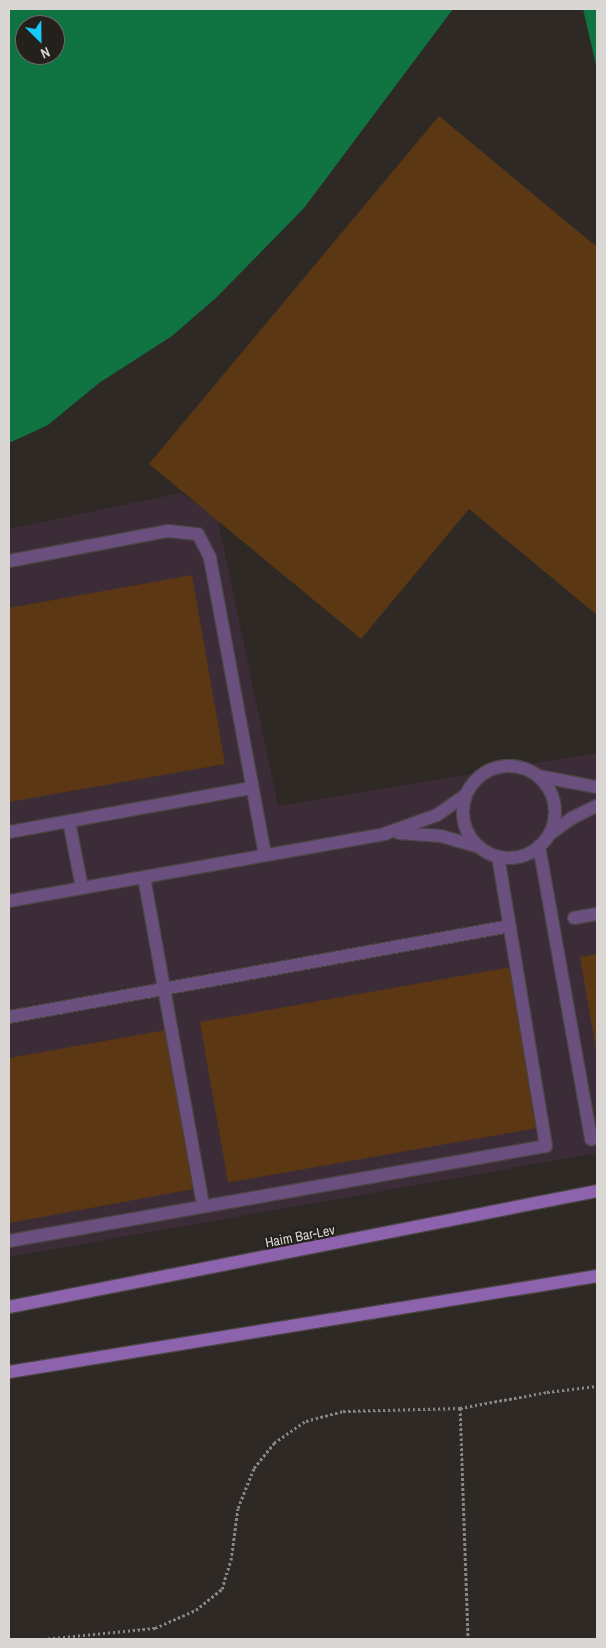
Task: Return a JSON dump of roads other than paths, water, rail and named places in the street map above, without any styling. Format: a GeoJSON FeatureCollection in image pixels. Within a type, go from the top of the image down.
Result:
{"type":"FeatureCollection","features":[{"type":"Feature","properties":{"kind":"main road","name":"Haim Bar-Lev"},"geometry":{"type":"LineString","coordinates":[[9,1307],[597,1191]]}},
{"type":"Feature","properties":{"kind":"main road"},"geometry":{"type":"LineString","coordinates":[[9,1372],[597,1276]]}},
{"type":"Feature","properties":{"kind":"street"},"geometry":{"type":"LineString","coordinates":[[9,561],[168,532],[198,534],[210,558],[265,855]]}},
{"type":"Feature","properties":{"kind":"street"},"geometry":{"type":"LineString","coordinates":[[9,901],[384,834],[437,815],[466,795],[478,777],[498,767],[520,767],[538,776],[597,787]]}},
{"type":"Feature","properties":{"kind":"street"},"geometry":{"type":"LineString","coordinates":[[538,776],[554,801],[554,822],[549,835]]}},
{"type":"Feature","properties":{"kind":"street"},"geometry":{"type":"LineString","coordinates":[[9,832],[252,788]]}},
{"type":"Feature","properties":{"kind":"street"},"geometry":{"type":"LineString","coordinates":[[466,795],[464,823],[479,847]]}},
{"type":"Feature","properties":{"kind":"street"},"geometry":{"type":"LineString","coordinates":[[384,834],[441,836],[479,847],[498,857],[520,856],[539,846],[549,835],[572,818],[597,806]]}},
{"type":"Feature","properties":{"kind":"street"},"geometry":{"type":"LineString","coordinates":[[69,821],[82,888]]}},
{"type":"Feature","properties":{"kind":"street"},"geometry":{"type":"LineString","coordinates":[[539,846],[590,1139],[597,1138]]}},
{"type":"Feature","properties":{"kind":"street"},"geometry":{"type":"LineString","coordinates":[[9,1241],[546,1146],[498,857]]}},
{"type":"Feature","properties":{"kind":"street"},"geometry":{"type":"LineString","coordinates":[[144,877],[203,1206]]}},
{"type":"Feature","properties":{"kind":"street"},"geometry":{"type":"LineString","coordinates":[[574,918],[597,914]]}},
{"type":"Feature","properties":{"kind":"street"},"geometry":{"type":"LineString","coordinates":[[9,1017],[510,926]]}}]}
